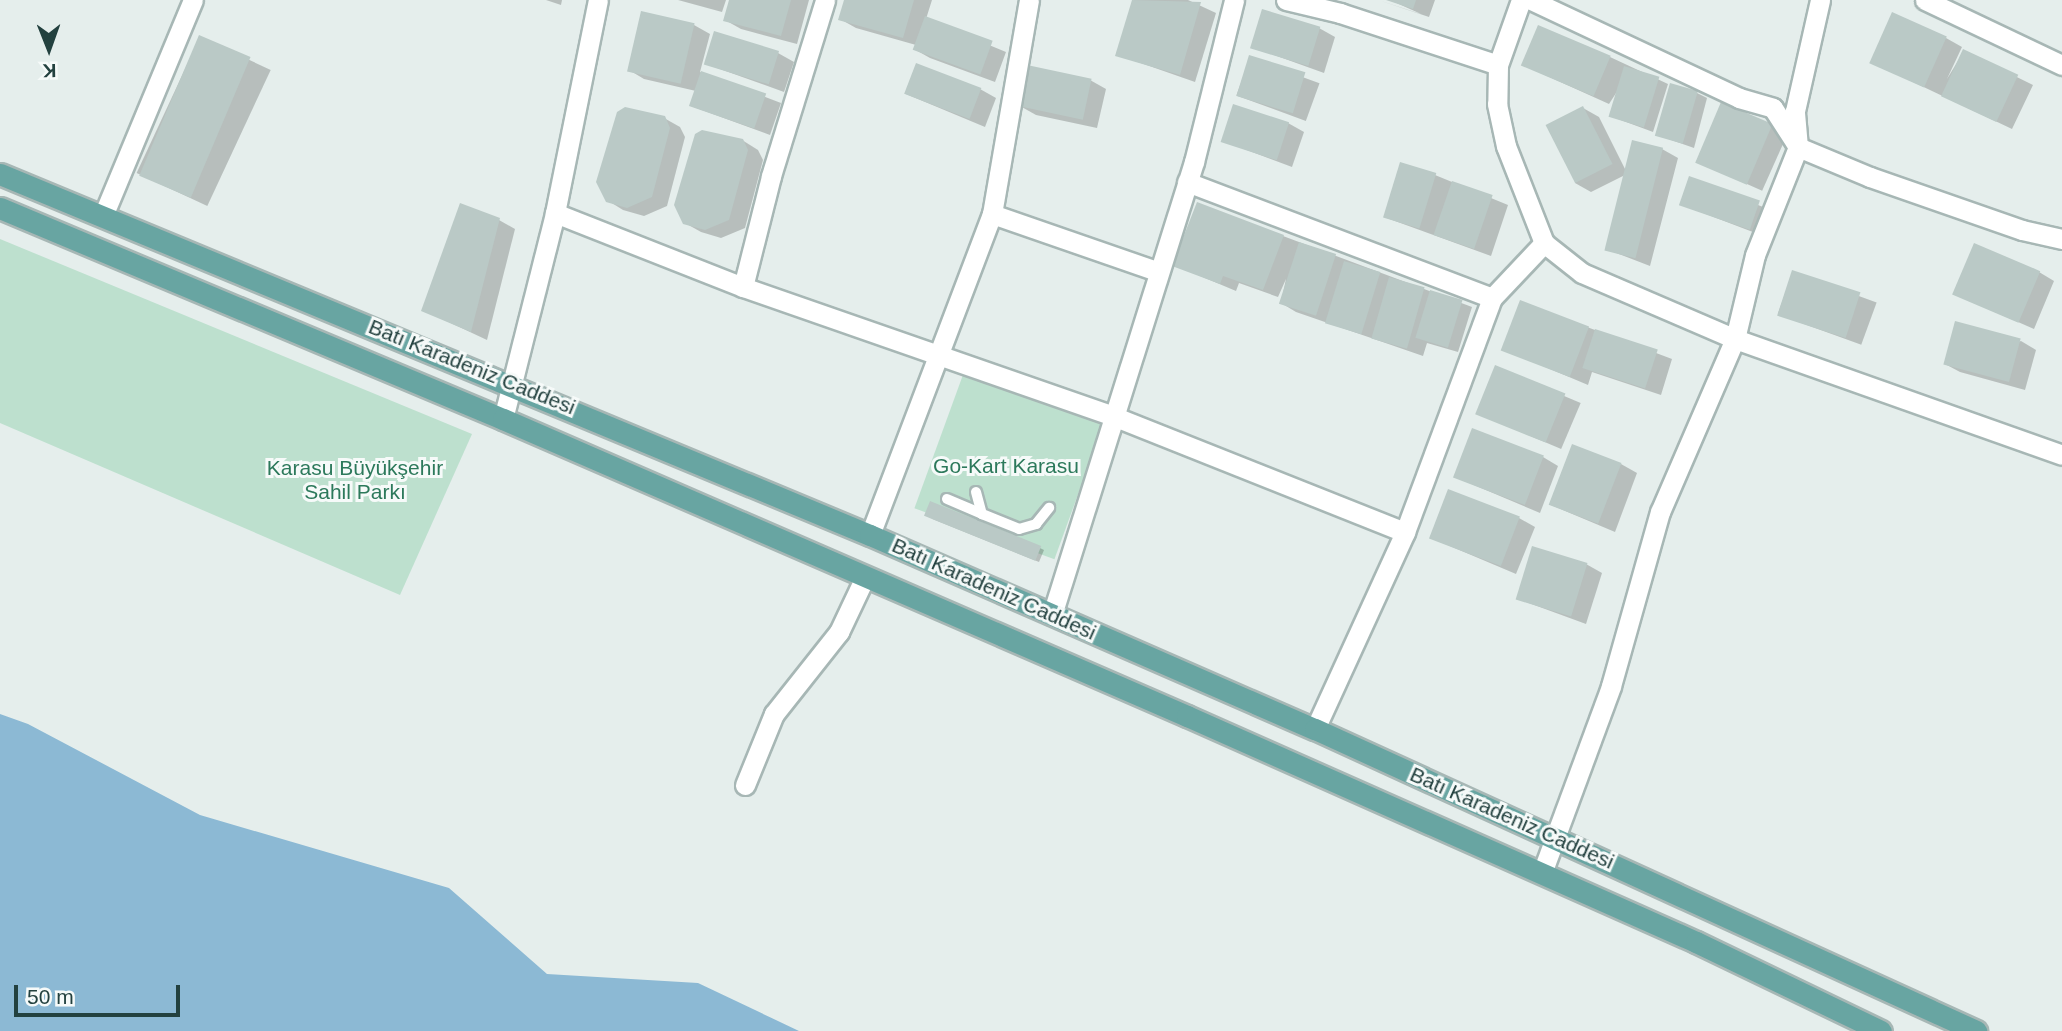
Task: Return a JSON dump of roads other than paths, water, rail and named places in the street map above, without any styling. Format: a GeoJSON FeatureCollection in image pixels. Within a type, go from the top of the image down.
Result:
{"type":"FeatureCollection","features":[{"type":"Feature","properties":{"kind":"main road","name":"Batı Karadeniz Caddesi"},"geometry":{"type":"LineString","coordinates":[[0,174],[512,383],[870,535],[1315,729],[1976,1031]]}},
{"type":"Feature","properties":{"kind":"main road","name":"Batı Karadeniz Caddesi"},"geometry":{"type":"LineString","coordinates":[[0,208],[503,419],[1542,873],[1881,1031]]}},
{"type":"Feature","properties":{"kind":"street"},"geometry":{"type":"LineString","coordinates":[[103,216],[193,0]]}},
{"type":"Feature","properties":{"kind":"street"},"geometry":{"type":"LineString","coordinates":[[503,419],[555,214],[598,0]]}},
{"type":"Feature","properties":{"kind":"street"},"geometry":{"type":"LineString","coordinates":[[743,287],[771,176],[825,0]]}},
{"type":"Feature","properties":{"kind":"street"},"geometry":{"type":"LineString","coordinates":[[870,535],[992,214],[1029,0]]}},
{"type":"Feature","properties":{"kind":"street"},"geometry":{"type":"LineString","coordinates":[[1052,615],[1157,271],[1187,182],[1234,0]]}},
{"type":"Feature","properties":{"kind":"street"},"geometry":{"type":"LineString","coordinates":[[1286,0],[1339,13],[1498,65]]}},
{"type":"Feature","properties":{"kind":"street"},"geometry":{"type":"LineString","coordinates":[[1521,0],[1498,65],[1497,104],[1506,146],[1544,243],[1582,273],[1735,339],[2062,455]]}},
{"type":"Feature","properties":{"kind":"street"},"geometry":{"type":"LineString","coordinates":[[1531,0],[1739,97],[1773,108],[1798,146],[1895,186],[2062,239]]}},
{"type":"Feature","properties":{"kind":"street"},"geometry":{"type":"LineString","coordinates":[[1542,873],[1557,839],[1611,686],[1660,512],[1735,339],[1755,255],[1798,146],[1795,111],[1820,0]]}},
{"type":"Feature","properties":{"kind":"street"},"geometry":{"type":"LineString","coordinates":[[1925,0],[2062,65]]}},
{"type":"Feature","properties":{"kind":"street"},"geometry":{"type":"LineString","coordinates":[[1187,182],[1492,298]]}},
{"type":"Feature","properties":{"kind":"street"},"geometry":{"type":"LineString","coordinates":[[555,214],[743,287],[1113,416],[1405,532]]}},
{"type":"Feature","properties":{"kind":"street"},"geometry":{"type":"LineString","coordinates":[[992,214],[1157,271]]}},
{"type":"Feature","properties":{"kind":"street"},"geometry":{"type":"LineString","coordinates":[[1315,729],[1405,532],[1492,298],[1544,243]]}},
{"type":"Feature","properties":{"kind":"street"},"geometry":{"type":"LineString","coordinates":[[745,785],[774,714],[839,632],[864,579]]}},
{"type":"Feature","properties":{"kind":"lane"},"geometry":{"type":"LineString","coordinates":[[976,492],[982,514]]}},
{"type":"Feature","properties":{"kind":"lane"},"geometry":{"type":"LineString","coordinates":[[947,499],[1018,529],[1036,524],[1049,508]]}},
{"type":"Feature","properties":{"kind":"water"},"geometry":{"type":"Polygon","coordinates":[[[0,714],[28,724],[200,815],[449,888],[547,974],[698,983],[799,1031],[0,1031],[0,714]]]}},
{"type":"Feature","properties":{"kind":"park label","name":"Go-Kart Karasu"},"geometry":{"type":"Point","coordinates":[1006,466]}},
{"type":"Feature","properties":{"kind":"park label","name":"Karasu Büyükşehir Sahil Parkı"},"geometry":{"type":"Point","coordinates":[355,480]}}]}
